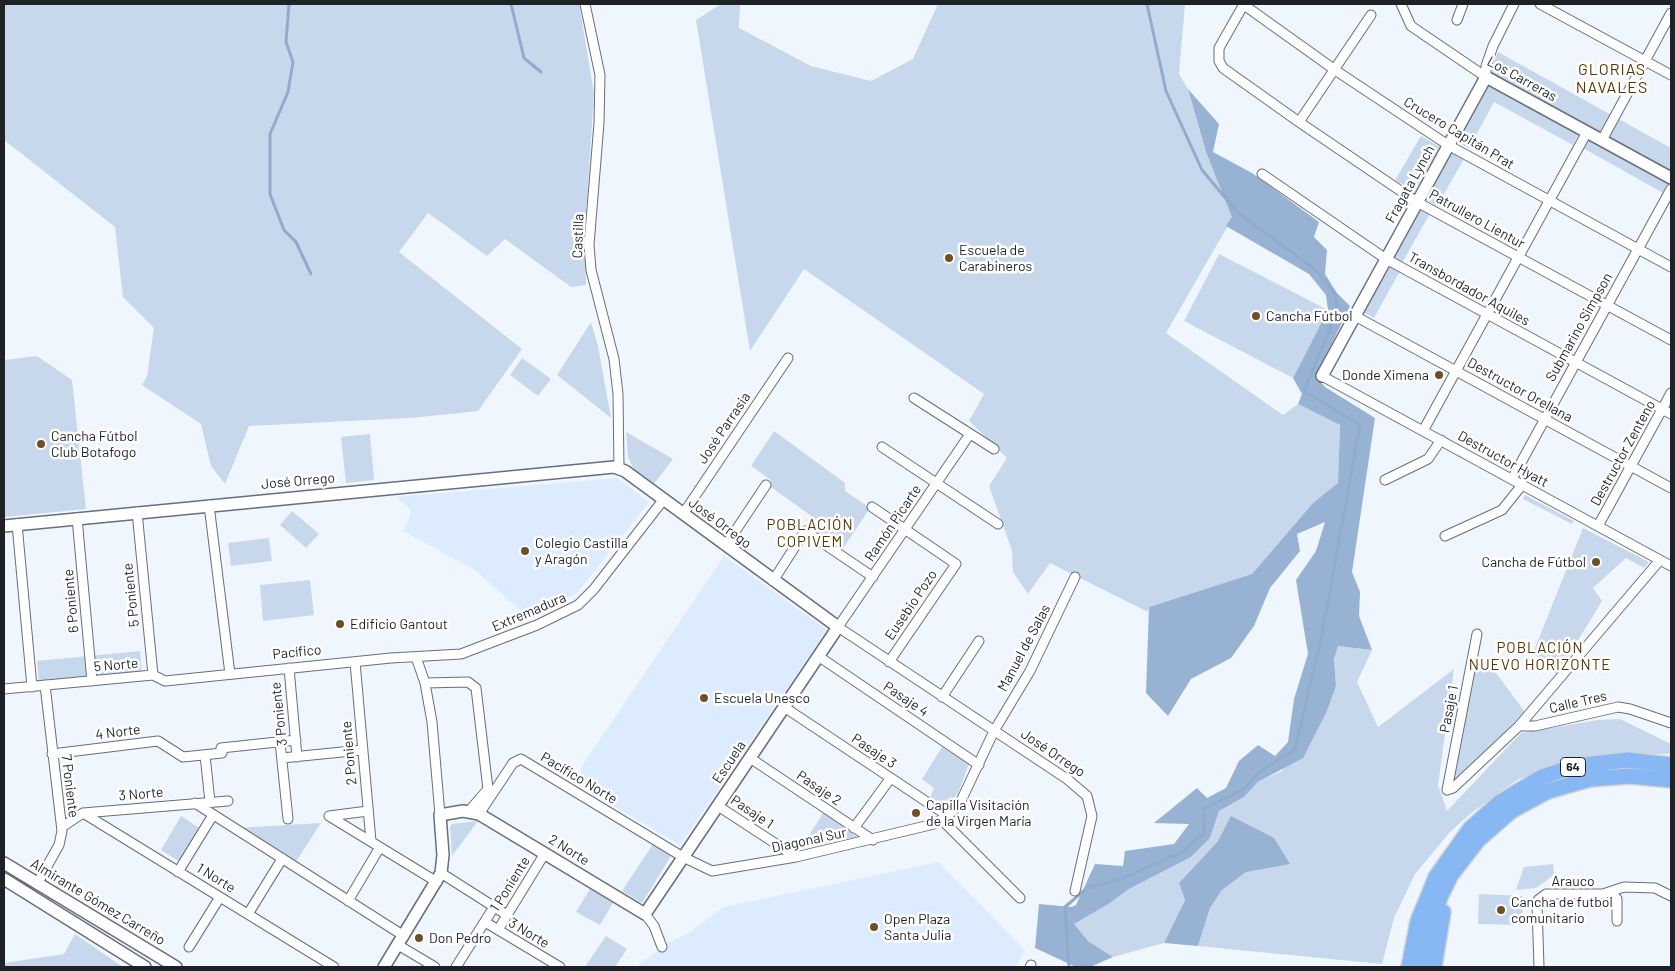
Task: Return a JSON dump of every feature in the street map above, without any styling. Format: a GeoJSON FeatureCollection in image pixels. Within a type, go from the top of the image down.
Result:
{"type":"FeatureCollection","features":[{"type":"Feature","properties":{"kind":"highway","name":"64"},"geometry":{"type":"LineString","coordinates":[[1409,967],[1414,936],[1423,906],[1442,867],[1470,829],[1499,803],[1527,784],[1558,771],[1592,763],[1627,760],[1671,765]]}},
{"type":"Feature","properties":{"kind":"highway","name":"64"},"geometry":{"type":"LineString","coordinates":[[1421,967],[1432,916],[1443,890],[1458,865],[1478,840],[1497,822],[1526,802],[1553,789],[1582,780],[1617,776],[1643,776],[1671,780]]}},
{"type":"Feature","properties":{"kind":"highway"},"geometry":{"type":"LineString","coordinates":[[1434,967],[1443,912],[1458,865]]}},
{"type":"Feature","properties":{"kind":"highway"},"geometry":{"type":"LineString","coordinates":[[1398,967],[1406,942],[1423,906]]}},
{"type":"Feature","properties":{"kind":"street","name":"Castilla"},"geometry":{"type":"LineString","coordinates":[[585,4],[600,76],[599,123],[589,244],[590,270],[614,359],[618,394],[619,468]]}},
{"type":"Feature","properties":{"kind":"street","name":"Patrullero Lientur"},"geometry":{"type":"LineString","coordinates":[[1244,4],[1219,48],[1219,61],[1223,68],[1417,202],[1671,340]]}},
{"type":"Feature","properties":{"kind":"street","name":"Crucero Capitán Prat"},"geometry":{"type":"LineString","coordinates":[[1244,4],[1335,70],[1448,146],[1671,267]]}},
{"type":"Feature","properties":{"kind":"street","name":"Los Carreras"},"geometry":{"type":"LineString","coordinates":[[1401,4],[1411,26],[1486,77],[1671,178]]}},
{"type":"Feature","properties":{"kind":"street"},"geometry":{"type":"LineString","coordinates":[[1457,20],[1463,4]]}},
{"type":"Feature","properties":{"kind":"street","name":"Fragata Lynch"},"geometry":{"type":"LineString","coordinates":[[1322,376],[1486,77],[1486,66],[1493,46],[1514,4]]}},
{"type":"Feature","properties":{"kind":"street"},"geometry":{"type":"LineString","coordinates":[[1540,4],[1671,75]]}},
{"type":"Feature","properties":{"kind":"street"},"geometry":{"type":"LineString","coordinates":[[1602,140],[1671,13]]}},
{"type":"Feature","properties":{"kind":"street"},"geometry":{"type":"LineString","coordinates":[[1299,122],[1371,15]]}},
{"type":"Feature","properties":{"kind":"street"},"geometry":{"type":"LineString","coordinates":[[1423,431],[1588,132]]}},
{"type":"Feature","properties":{"kind":"street","name":"Transbordador Aquiles"},"geometry":{"type":"LineString","coordinates":[[1262,174],[1386,259],[1671,414]]}},
{"type":"Feature","properties":{"kind":"street","name":"Submarino Simpson"},"geometry":{"type":"LineString","coordinates":[[1512,479],[1671,189]]}},
{"type":"Feature","properties":{"kind":"street","name":"Destructor Orellana"},"geometry":{"type":"LineString","coordinates":[[1355,316],[1671,488]]}},
{"type":"Feature","properties":{"kind":"street","name":"José Parrasia"},"geometry":{"type":"LineString","coordinates":[[684,514],[788,358]]}},
{"type":"Feature","properties":{"kind":"street","name":"Destructor Hyatt"},"geometry":{"type":"LineString","coordinates":[[1322,376],[1671,566]]}},
{"type":"Feature","properties":{"kind":"street","name":"Destructor Zenteno"},"geometry":{"type":"LineString","coordinates":[[1598,526],[1671,393]]}},
{"type":"Feature","properties":{"kind":"street"},"geometry":{"type":"LineString","coordinates":[[914,398],[994,449]]}},
{"type":"Feature","properties":{"kind":"street","name":"Ramón Picarte"},"geometry":{"type":"LineString","coordinates":[[838,627],[970,434]]}},
{"type":"Feature","properties":{"kind":"street"},"geometry":{"type":"LineString","coordinates":[[1385,480],[1428,459],[1441,440]]}},
{"type":"Feature","properties":{"kind":"street"},"geometry":{"type":"LineString","coordinates":[[882,447],[998,524]]}},
{"type":"Feature","properties":{"kind":"street","name":"José Orrego"},"geometry":{"type":"LineString","coordinates":[[210,505],[619,468],[838,627],[994,731],[1087,796],[1092,816],[1075,891]]}},
{"type":"Feature","properties":{"kind":"street"},"geometry":{"type":"LineString","coordinates":[[726,545],[766,485]]}},
{"type":"Feature","properties":{"kind":"street"},"geometry":{"type":"LineString","coordinates":[[1445,536],[1502,510],[1522,485]]}},
{"type":"Feature","properties":{"kind":"street","name":"Extremadura"},"geometry":{"type":"LineString","coordinates":[[416,657],[461,654],[537,625],[573,608],[594,589],[664,499]]}},
{"type":"Feature","properties":{"kind":"street"},"geometry":{"type":"LineString","coordinates":[[4,526],[210,505],[230,674]]}},
{"type":"Feature","properties":{"kind":"street"},"geometry":{"type":"LineString","coordinates":[[872,507],[904,530]]}},
{"type":"Feature","properties":{"kind":"street","name":"5 Poniente"},"geometry":{"type":"LineString","coordinates":[[137,512],[153,675]]}},
{"type":"Feature","properties":{"kind":"street","name":"6 Poniente"},"geometry":{"type":"LineString","coordinates":[[77,518],[92,681]]}},
{"type":"Feature","properties":{"kind":"street"},"geometry":{"type":"LineString","coordinates":[[17,524],[32,687]]}},
{"type":"Feature","properties":{"kind":"street","name":"Eusebio Pozo"},"geometry":{"type":"LineString","coordinates":[[889,662],[956,564],[904,530]]}},
{"type":"Feature","properties":{"kind":"street"},"geometry":{"type":"LineString","coordinates":[[773,580],[805,531],[872,577]]}},
{"type":"Feature","properties":{"kind":"street"},"geometry":{"type":"LineString","coordinates":[[1519,726],[1660,560]]}},
{"type":"Feature","properties":{"kind":"street","name":"Manuel de Salas"},"geometry":{"type":"LineString","coordinates":[[994,731],[1030,671],[1075,577]]}},
{"type":"Feature","properties":{"kind":"street","name":"Escuela"},"geometry":{"type":"LineString","coordinates":[[645,914],[838,627]]}},
{"type":"Feature","properties":{"kind":"street","name":"Pasaje 1"},"geometry":{"type":"LineString","coordinates":[[1477,634],[1447,790],[1453,788],[1519,726]]}},
{"type":"Feature","properties":{"kind":"street"},"geometry":{"type":"LineString","coordinates":[[942,697],[979,640]]}},
{"type":"Feature","properties":{"kind":"street","name":"Pasaje 4"},"geometry":{"type":"LineString","coordinates":[[818,656],[979,765]]}},
{"type":"Feature","properties":{"kind":"street"},"geometry":{"type":"LineString","coordinates":[[384,967],[439,878],[443,855],[432,722],[425,683],[416,657]]}},
{"type":"Feature","properties":{"kind":"street","name":"Pacífico"},"geometry":{"type":"LineString","coordinates":[[230,674],[416,657]]}},
{"type":"Feature","properties":{"kind":"street","name":"2 Poniente"},"geometry":{"type":"LineString","coordinates":[[355,662],[371,841]]}},
{"type":"Feature","properties":{"kind":"street","name":"3 Poniente"},"geometry":{"type":"LineString","coordinates":[[289,668],[297,757]]}},
{"type":"Feature","properties":{"kind":"street","name":"5 Norte"},"geometry":{"type":"LineString","coordinates":[[4,689],[153,675],[165,681],[230,674]]}},
{"type":"Feature","properties":{"kind":"street"},"geometry":{"type":"LineString","coordinates":[[425,683],[468,682],[476,688],[488,789],[474,813],[440,815]]}},
{"type":"Feature","properties":{"kind":"street","name":"7 Poniente"},"geometry":{"type":"LineString","coordinates":[[37,884],[59,845],[62,827],[45,686]]}},
{"type":"Feature","properties":{"kind":"street","name":"Pasaje 3"},"geometry":{"type":"LineString","coordinates":[[784,707],[945,818]]}},
{"type":"Feature","properties":{"kind":"street","name":"Calle Tres"},"geometry":{"type":"LineString","coordinates":[[1519,726],[1535,726],[1618,707],[1630,708],[1671,724]]}},
{"type":"Feature","properties":{"kind":"street"},"geometry":{"type":"LineString","coordinates":[[994,731],[960,803],[945,818],[1020,898]]}},
{"type":"Feature","properties":{"kind":"street","name":"4 Norte"},"geometry":{"type":"LineString","coordinates":[[52,754],[158,741],[183,758],[222,753],[221,748],[296,740]]}},
{"type":"Feature","properties":{"kind":"street","name":"3 Poniente"},"geometry":{"type":"LineString","coordinates":[[280,742],[288,819]]}},
{"type":"Feature","properties":{"kind":"street"},"geometry":{"type":"LineString","coordinates":[[282,758],[362,750]]}},
{"type":"Feature","properties":{"kind":"street"},"geometry":{"type":"LineString","coordinates":[[205,755],[210,802]]}},
{"type":"Feature","properties":{"kind":"street","name":"Pasaje 2"},"geometry":{"type":"LineString","coordinates":[[750,758],[873,840]]}},
{"type":"Feature","properties":{"kind":"street","name":"Pacífico Norte"},"geometry":{"type":"LineString","coordinates":[[474,813],[513,763],[521,759],[683,857]]}},
{"type":"Feature","properties":{"kind":"street"},"geometry":{"type":"LineString","coordinates":[[854,828],[890,779]]}},
{"type":"Feature","properties":{"kind":"street","name":"3 Norte"},"geometry":{"type":"LineString","coordinates":[[62,827],[83,813],[228,801]]}},
{"type":"Feature","properties":{"kind":"street"},"geometry":{"type":"LineString","coordinates":[[195,803],[348,901],[435,967]]}},
{"type":"Feature","properties":{"kind":"street","name":"Pasaje 1"},"geometry":{"type":"LineString","coordinates":[[718,806],[796,857]]}},
{"type":"Feature","properties":{"kind":"street","name":"3 Norte"},"geometry":{"type":"LineString","coordinates":[[368,811],[329,816],[380,847],[507,915]]}},
{"type":"Feature","properties":{"kind":"street","name":"1 Norte"},"geometry":{"type":"LineString","coordinates":[[83,813],[334,967]]}},
{"type":"Feature","properties":{"kind":"street","name":"2 Norte"},"geometry":{"type":"LineString","coordinates":[[474,813],[545,853],[645,914],[658,933],[662,947]]}},
{"type":"Feature","properties":{"kind":"street"},"geometry":{"type":"LineString","coordinates":[[178,872],[213,815]]}},
{"type":"Feature","properties":{"kind":"street","name":"Diagonal Sur"},"geometry":{"type":"LineString","coordinates":[[683,857],[706,870],[717,872],[873,840],[945,818]]}},
{"type":"Feature","properties":{"kind":"street"},"geometry":{"type":"LineString","coordinates":[[348,901],[380,847]]}},
{"type":"Feature","properties":{"kind":"street","name":"1 Poniente"},"geometry":{"type":"LineString","coordinates":[[498,930],[545,853]]}},
{"type":"Feature","properties":{"kind":"street"},"geometry":{"type":"LineString","coordinates":[[248,914],[282,859]]}},
{"type":"Feature","properties":{"kind":"street","name":"Almirante Gómez Carreño"},"geometry":{"type":"LineString","coordinates":[[4,863],[176,967]]}},
{"type":"Feature","properties":{"kind":"street"},"geometry":{"type":"LineString","coordinates":[[4,879],[146,967]]}},
{"type":"Feature","properties":{"kind":"street","name":"Arauco"},"geometry":{"type":"LineString","coordinates":[[1538,967],[1537,905],[1538,900],[1546,894],[1596,895],[1619,887],[1648,887],[1671,896]]}},
{"type":"Feature","properties":{"kind":"street"},"geometry":{"type":"LineString","coordinates":[[1609,892],[1617,899],[1617,921]]}},
{"type":"Feature","properties":{"kind":"street"},"geometry":{"type":"LineString","coordinates":[[189,947],[220,897]]}},
{"type":"Feature","properties":{"kind":"street","name":"1 Poniente"},"geometry":{"type":"LineString","coordinates":[[456,967],[494,907]]}},
{"type":"Feature","properties":{"kind":"street","name":"3 Norte"},"geometry":{"type":"LineString","coordinates":[[485,922],[560,967]]}},
{"type":"Feature","properties":{"kind":"shaded area"},"geometry":{"type":"Polygon","coordinates":[[[4,4],[579,4],[594,93],[585,230],[586,285],[571,287],[505,239],[487,256],[428,213],[399,252],[522,349],[478,411],[411,418],[249,426],[225,484],[211,466],[201,424],[142,385],[147,376],[154,328],[123,297],[115,227],[4,140],[4,4]]]}},
{"type":"Feature","properties":{"kind":"shaded area","name":"Escuela de Carabineros"},"geometry":{"type":"Polygon","coordinates":[[[721,4],[740,4],[739,28],[811,66],[871,81],[913,59],[938,4],[1185,4],[1179,74],[1188,89],[1206,152],[1233,217],[1166,333],[1283,415],[1298,404],[1340,425],[1338,484],[1313,503],[1252,574],[1149,607],[1148,612],[1050,563],[1028,594],[1013,572],[1012,551],[989,486],[1007,458],[969,421],[984,394],[804,269],[750,351],[696,20],[721,4]]]}},
{"type":"Feature","properties":{"kind":"shaded area"},"geometry":{"type":"Polygon","coordinates":[[[1498,52],[1671,148],[1671,173],[1489,72],[1498,52]]]}},
{"type":"Feature","properties":{"kind":"shaded area"},"geometry":{"type":"Polygon","coordinates":[[[1487,86],[1578,135],[1573,145],[1494,102],[1469,148],[1457,142],[1487,86]]]}},
{"type":"Feature","properties":{"kind":"shaded area"},"geometry":{"type":"Polygon","coordinates":[[[1188,89],[1219,124],[1213,152],[1252,173],[1319,222],[1314,237],[1327,250],[1325,274],[1337,293],[1350,306],[1316,376],[1325,387],[1375,418],[1352,572],[1360,592],[1359,616],[1372,650],[1338,646],[1334,659],[1336,686],[1327,711],[1303,758],[1258,782],[1244,797],[1219,811],[1210,838],[1191,857],[1129,889],[1110,903],[1074,924],[1088,941],[1113,957],[1090,967],[1076,967],[1035,948],[1039,904],[1072,907],[1076,905],[1095,864],[1123,866],[1125,851],[1174,844],[1189,824],[1154,823],[1197,788],[1207,798],[1226,788],[1239,761],[1258,745],[1275,756],[1288,742],[1294,699],[1308,654],[1296,580],[1316,551],[1325,522],[1297,534],[1300,551],[1270,588],[1254,626],[1231,658],[1191,679],[1168,716],[1146,693],[1149,607],[1252,574],[1313,503],[1338,483],[1340,425],[1298,404],[1302,394],[1293,378],[1328,310],[1326,295],[1309,274],[1226,226],[1232,217],[1206,152],[1188,89]]]}},
{"type":"Feature","properties":{"kind":"shaded area"},"geometry":{"type":"Polygon","coordinates":[[[1421,136],[1440,147],[1414,191],[1395,180],[1421,136]]]}},
{"type":"Feature","properties":{"kind":"shaded area"},"geometry":{"type":"Polygon","coordinates":[[[1587,140],[1668,184],[1663,193],[1583,148],[1587,140]]]}},
{"type":"Feature","properties":{"kind":"shaded area"},"geometry":{"type":"Polygon","coordinates":[[[1449,150],[1464,159],[1437,206],[1422,197],[1449,150]]]}},
{"type":"Feature","properties":{"kind":"shaded area"},"geometry":{"type":"Polygon","coordinates":[[[1419,203],[1432,210],[1402,263],[1390,257],[1419,203]]]}},
{"type":"Feature","properties":{"kind":"shaded area","name":"Cancha Fútbol"},"geometry":{"type":"Polygon","coordinates":[[[1219,254],[1328,310],[1293,378],[1184,321],[1219,254]]]}},
{"type":"Feature","properties":{"kind":"shaded area"},"geometry":{"type":"Polygon","coordinates":[[[1389,265],[1400,271],[1374,318],[1363,312],[1389,265]]]}},
{"type":"Feature","properties":{"kind":"shaded area"},"geometry":{"type":"Polygon","coordinates":[[[591,322],[598,346],[611,418],[557,375],[591,322]]]}},
{"type":"Feature","properties":{"kind":"shaded area","name":"Cancha Fútbol Club Botafogo"},"geometry":{"type":"Polygon","coordinates":[[[37,356],[72,380],[86,509],[4,517],[4,360],[37,356]]]}},
{"type":"Feature","properties":{"kind":"shaded area"},"geometry":{"type":"Polygon","coordinates":[[[522,358],[551,379],[538,396],[510,375],[522,358]]]}},
{"type":"Feature","properties":{"kind":"shaded area"},"geometry":{"type":"Polygon","coordinates":[[[774,431],[845,483],[845,491],[870,508],[842,550],[810,530],[817,520],[768,485],[771,480],[751,466],[774,431]]]}},
{"type":"Feature","properties":{"kind":"shaded area"},"geometry":{"type":"Polygon","coordinates":[[[626,432],[673,459],[654,484],[634,470],[628,457],[626,432]]]}},
{"type":"Feature","properties":{"kind":"shaded area"},"geometry":{"type":"Polygon","coordinates":[[[370,434],[374,480],[346,483],[341,437],[370,434]]]}},
{"type":"Feature","properties":{"kind":"shaded area","name":"Colegio Castilla y Aragón"},"geometry":{"type":"Polygon","coordinates":[[[617,478],[649,502],[578,592],[529,618],[475,570],[403,531],[412,511],[396,497],[617,478]]]}},
{"type":"Feature","properties":{"kind":"shaded area"},"geometry":{"type":"Polygon","coordinates":[[[1525,495],[1574,521],[1572,524],[1523,499],[1525,495]]]}},
{"type":"Feature","properties":{"kind":"shaded area"},"geometry":{"type":"Polygon","coordinates":[[[292,511],[319,534],[306,548],[280,525],[292,511]]]}},
{"type":"Feature","properties":{"kind":"shaded area"},"geometry":{"type":"Polygon","coordinates":[[[1583,528],[1649,562],[1644,568],[1626,558],[1593,588],[1602,601],[1557,675],[1533,653],[1583,528]]]}},
{"type":"Feature","properties":{"kind":"shaded area"},"geometry":{"type":"Polygon","coordinates":[[[269,538],[272,561],[231,566],[228,543],[269,538]]]}},
{"type":"Feature","properties":{"kind":"shaded area","name":"Escuela Unesco"},"geometry":{"type":"Polygon","coordinates":[[[724,556],[827,630],[680,845],[577,784],[582,766],[724,556]]]}},
{"type":"Feature","properties":{"kind":"shaded area"},"geometry":{"type":"Polygon","coordinates":[[[310,580],[314,615],[263,621],[260,585],[310,580]]]}},
{"type":"Feature","properties":{"kind":"shaded area"},"geometry":{"type":"Polygon","coordinates":[[[1338,646],[1372,650],[1357,682],[1378,727],[1454,669],[1438,785],[1447,811],[1521,733],[1598,720],[1620,719],[1671,744],[1671,754],[1615,754],[1557,764],[1517,780],[1470,814],[1450,832],[1415,874],[1394,918],[1382,964],[1198,946],[1210,908],[1222,890],[1246,872],[1218,841],[1179,883],[1185,900],[1164,943],[1113,957],[1088,941],[1073,924],[1110,903],[1129,889],[1191,857],[1210,838],[1219,811],[1244,797],[1258,782],[1282,771],[1327,711],[1336,686],[1334,658],[1338,646]]]}},
{"type":"Feature","properties":{"kind":"shaded area"},"geometry":{"type":"Polygon","coordinates":[[[140,651],[142,673],[39,683],[37,661],[140,651]]]}},
{"type":"Feature","properties":{"kind":"shaded area"},"geometry":{"type":"Polygon","coordinates":[[[1477,661],[1491,666],[1525,712],[1450,787],[1477,661]]]}},
{"type":"Feature","properties":{"kind":"shaded area"},"geometry":{"type":"Polygon","coordinates":[[[944,744],[970,761],[959,791],[945,812],[929,801],[934,788],[922,779],[944,744]]]}},
{"type":"Feature","properties":{"kind":"shaded area"},"geometry":{"type":"Polygon","coordinates":[[[824,812],[857,837],[801,848],[824,812]]]}},
{"type":"Feature","properties":{"kind":"shaded area"},"geometry":{"type":"Polygon","coordinates":[[[181,816],[201,829],[180,862],[161,850],[181,816]]]}},
{"type":"Feature","properties":{"kind":"shaded area"},"geometry":{"type":"Polygon","coordinates":[[[1231,816],[1274,838],[1290,864],[1246,872],[1222,890],[1210,908],[1198,946],[1164,943],[1185,900],[1179,883],[1218,841],[1231,816]]]}},
{"type":"Feature","properties":{"kind":"shaded area"},"geometry":{"type":"Polygon","coordinates":[[[478,821],[452,856],[450,826],[452,824],[478,821]]]}},
{"type":"Feature","properties":{"kind":"shaded area"},"geometry":{"type":"Polygon","coordinates":[[[321,823],[295,863],[236,828],[321,823]]]}},
{"type":"Feature","properties":{"kind":"shaded area"},"geometry":{"type":"Polygon","coordinates":[[[653,844],[671,856],[642,903],[622,891],[653,844]]]}},
{"type":"Feature","properties":{"kind":"shaded area"},"geometry":{"type":"Polygon","coordinates":[[[938,862],[1025,950],[1016,967],[636,967],[669,942],[687,934],[724,907],[938,862]]]}},
{"type":"Feature","properties":{"kind":"shaded area"},"geometry":{"type":"Polygon","coordinates":[[[1553,864],[1554,875],[1536,888],[1516,890],[1524,867],[1553,864]]]}},
{"type":"Feature","properties":{"kind":"shaded area"},"geometry":{"type":"Polygon","coordinates":[[[590,889],[613,903],[600,925],[576,912],[590,889]]]}},
{"type":"Feature","properties":{"kind":"shaded area","name":"Cancha de futbol comunitario"},"geometry":{"type":"Polygon","coordinates":[[[1479,894],[1522,896],[1523,925],[1478,924],[1479,894]]]}},
{"type":"Feature","properties":{"kind":"shaded area"},"geometry":{"type":"Polygon","coordinates":[[[75,934],[123,967],[4,967],[4,963],[64,954],[75,934]]]}},
{"type":"Feature","properties":{"kind":"shaded area"},"geometry":{"type":"Polygon","coordinates":[[[606,936],[627,949],[615,967],[585,967],[606,936]]]}},
{"type":"Feature","properties":{"kind":"waterway"},"geometry":{"type":"LineString","coordinates":[[289,4],[286,42],[293,62],[288,92],[270,134],[270,194],[284,230],[296,242],[311,274]]}},
{"type":"Feature","properties":{"kind":"waterway"},"geometry":{"type":"LineString","coordinates":[[511,4],[524,58],[541,72]]}},
{"type":"Feature","properties":{"kind":"waterway"},"geometry":{"type":"LineString","coordinates":[[1069,967],[1065,907],[1087,888],[1124,878],[1180,854],[1204,833],[1203,809],[1244,789],[1257,774],[1295,749],[1321,640],[1360,425],[1304,391],[1337,313],[1336,295],[1316,270],[1238,213],[1202,170],[1166,91],[1147,4]]}},
{"type":"Feature","properties":{"kind":"place","name":"Escuela de Carabineros"},"geometry":{"type":"Point","coordinates":[949,258]}},
{"type":"Feature","properties":{"kind":"place","name":"Cancha Fútbol"},"geometry":{"type":"Point","coordinates":[1256,316]}},
{"type":"Feature","properties":{"kind":"place","name":"Donde Ximena"},"geometry":{"type":"Point","coordinates":[1439,375]}},
{"type":"Feature","properties":{"kind":"place","name":"Cancha Fútbol Club Botafogo"},"geometry":{"type":"Point","coordinates":[41,444]}},
{"type":"Feature","properties":{"kind":"place","name":"Colegio Castilla y Aragón"},"geometry":{"type":"Point","coordinates":[525,551]}},
{"type":"Feature","properties":{"kind":"place","name":"Cancha de Fútbol"},"geometry":{"type":"Point","coordinates":[1596,562]}},
{"type":"Feature","properties":{"kind":"place","name":"Edificio Gantout"},"geometry":{"type":"Point","coordinates":[340,624]}},
{"type":"Feature","properties":{"kind":"place","name":"Escuela Unesco"},"geometry":{"type":"Point","coordinates":[704,698]}},
{"type":"Feature","properties":{"kind":"place","name":"Capilla Visitación de la Virgen María"},"geometry":{"type":"Point","coordinates":[916,813]}},
{"type":"Feature","properties":{"kind":"place","name":"Cancha de futbol comunitario"},"geometry":{"type":"Point","coordinates":[1501,910]}},
{"type":"Feature","properties":{"kind":"place","name":"Open Plaza Santa Julia"},"geometry":{"type":"Point","coordinates":[874,927]}},
{"type":"Feature","properties":{"kind":"place","name":"Don Pedro"},"geometry":{"type":"Point","coordinates":[419,938]}},
{"type":"Feature","properties":{"kind":"district","name":"GLORIAS NAVALES"},"geometry":{"type":"Point","coordinates":[1612,79]}},
{"type":"Feature","properties":{"kind":"district","name":"POBLACIÓN COPIVEM"},"geometry":{"type":"Point","coordinates":[810,534]}},
{"type":"Feature","properties":{"kind":"district","name":"POBLACIÓN NUEVO HORIZONTE"},"geometry":{"type":"Point","coordinates":[1540,656]}}]}
